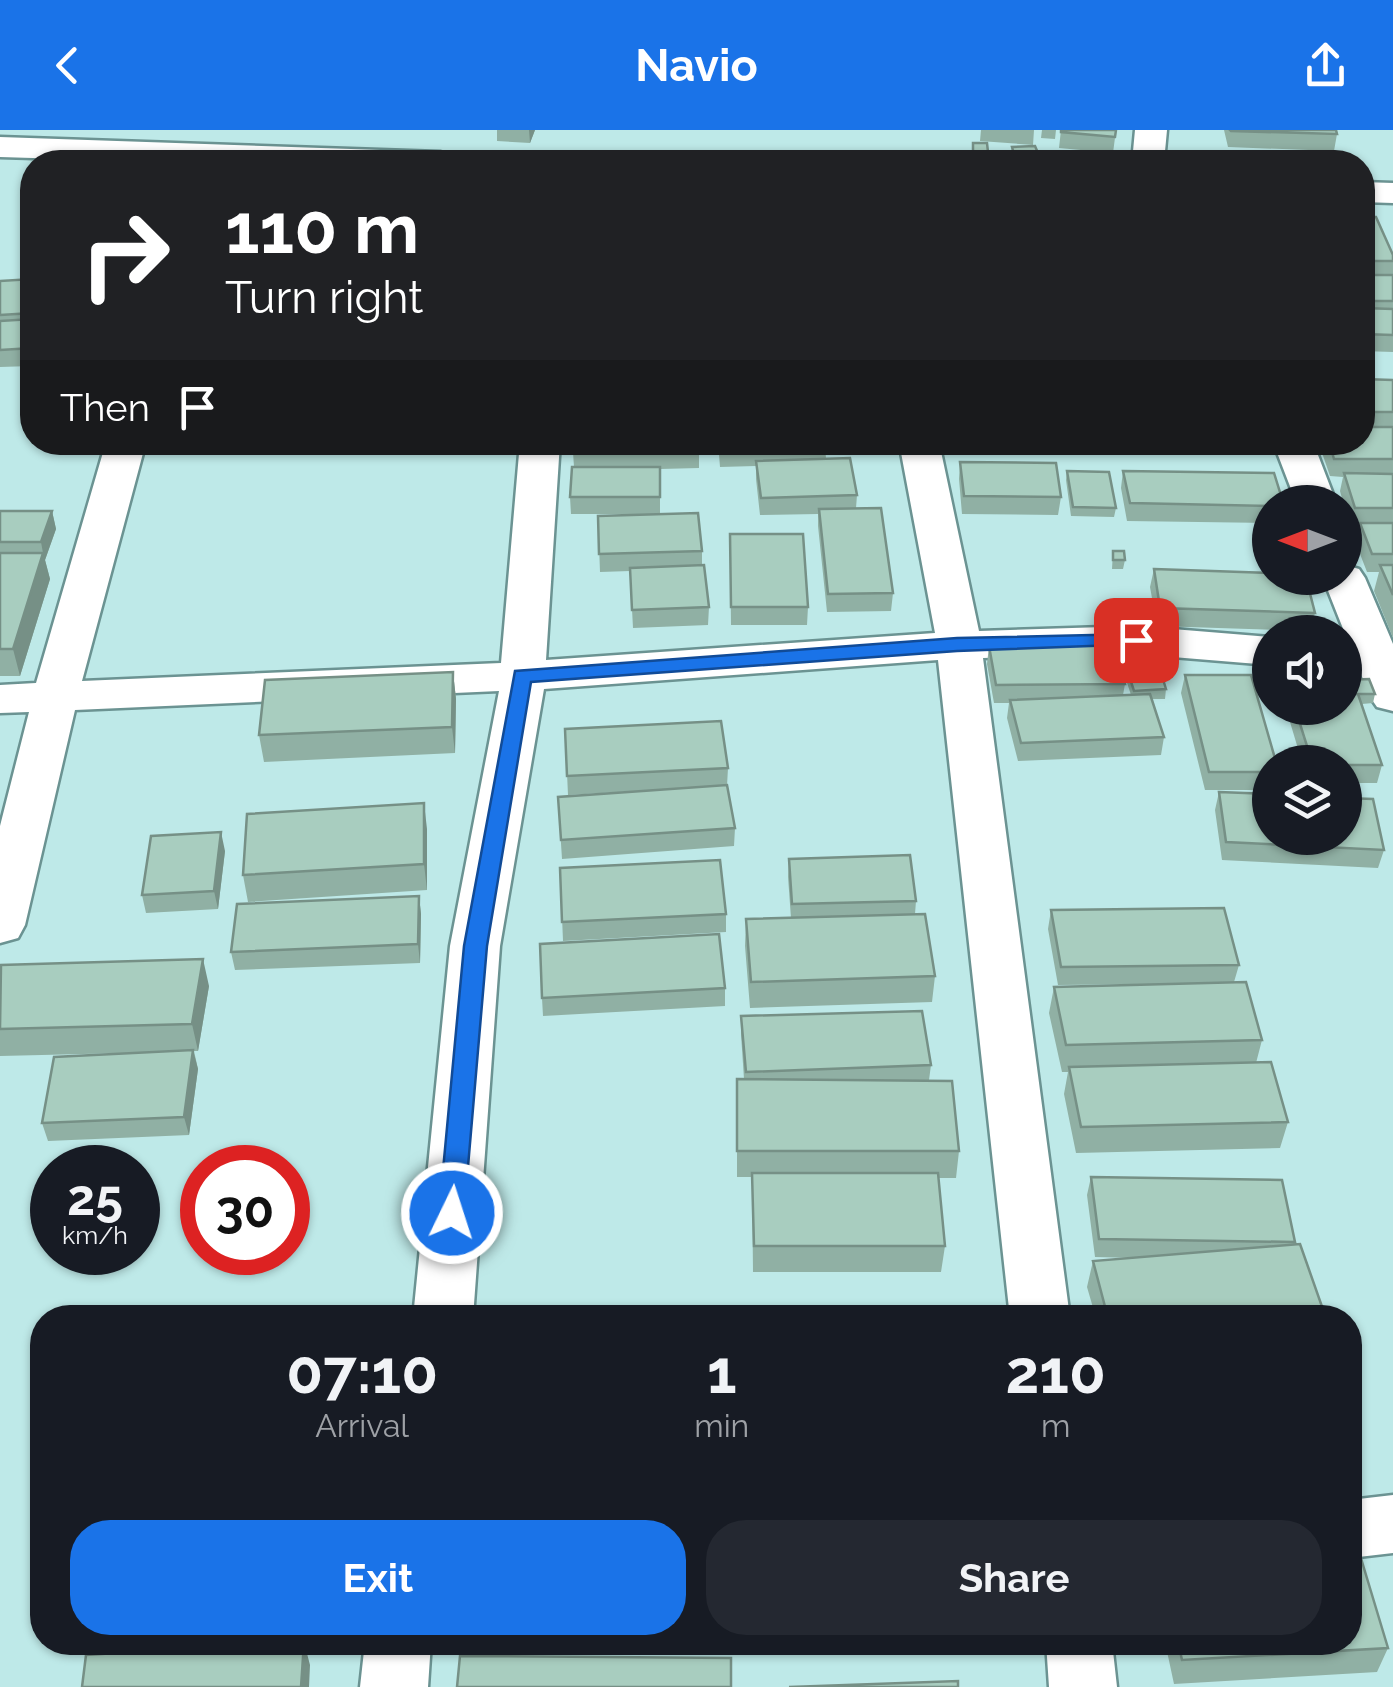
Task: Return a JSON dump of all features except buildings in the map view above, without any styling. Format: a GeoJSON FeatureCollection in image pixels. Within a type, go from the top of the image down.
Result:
{"type":"FeatureCollection","features":[{"type":"Feature","properties":{"kind":"street"},"geometry":{"type":"LineString","coordinates":[[0,146],[66,150]]}},
{"type":"Feature","properties":{"kind":"street"},"geometry":{"type":"LineString","coordinates":[[0,925],[76,608],[122,455]]}},
{"type":"Feature","properties":{"kind":"street"},"geometry":{"type":"LineString","coordinates":[[445,1305],[476,946],[522,676],[539,455]]}},
{"type":"Feature","properties":{"kind":"street"},"geometry":{"type":"LineString","coordinates":[[922,455],[954,605],[1038,1305]]}},
{"type":"Feature","properties":{"kind":"street"},"geometry":{"type":"LineString","coordinates":[[1298,455],[1309,485]]}},
{"type":"Feature","properties":{"kind":"street"},"geometry":{"type":"LineString","coordinates":[[1350,595],[1377,668]]}},
{"type":"Feature","properties":{"kind":"street"},"geometry":{"type":"LineString","coordinates":[[0,699],[522,676],[957,644],[1136,640],[1252,649]]}},
{"type":"Feature","properties":{"kind":"street"},"geometry":{"type":"LineString","coordinates":[[1362,1528],[1393,1524]]}},
{"type":"Feature","properties":{"kind":"street"},"geometry":{"type":"LineString","coordinates":[[394,1687],[397,1655]]}},
{"type":"Feature","properties":{"kind":"street"},"geometry":{"type":"LineString","coordinates":[[1080,1655],[1083,1687]]}},
{"type":"Feature","properties":{"kind":"route"},"geometry":{"type":"LineString","coordinates":[[452,1213],[476,946],[522,676],[833,657],[957,644],[1136,640]]}}]}
